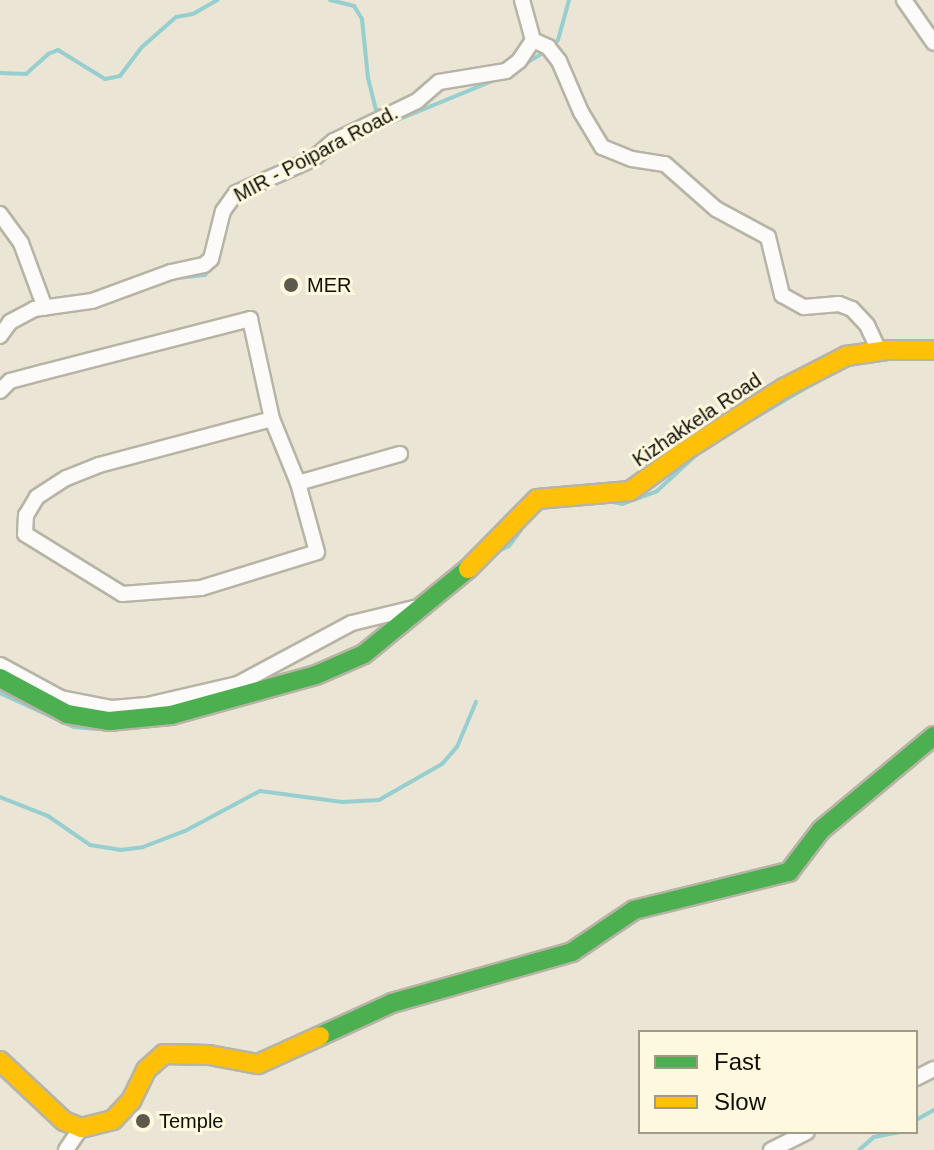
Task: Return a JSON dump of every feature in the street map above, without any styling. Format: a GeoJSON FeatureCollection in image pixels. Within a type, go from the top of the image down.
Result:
{"type":"FeatureCollection","features":[{"type":"Feature","properties":{"kind":"main road","name":"Kizhakkela Road"},"geometry":{"type":"LineString","coordinates":[[0,678],[67,714],[109,721],[171,715],[328,670],[364,654],[476,563],[537,499],[575,493],[630,491],[683,452],[784,388],[846,356],[879,351],[934,350]]}},
{"type":"Feature","properties":{"kind":"main road"},"geometry":{"type":"LineString","coordinates":[[0,1061],[64,1121],[81,1128],[113,1120],[131,1101],[146,1070],[164,1054],[209,1055],[258,1064],[392,1003],[572,952],[634,910],[789,872],[821,830],[924,740],[934,736]]}},
{"type":"Feature","properties":{"kind":"street"},"geometry":{"type":"LineString","coordinates":[[522,0],[533,40],[548,47],[559,61],[581,112],[602,147],[632,159],[665,164],[716,209],[768,237],[782,295],[804,307],[839,304],[856,311],[879,351]]}},
{"type":"Feature","properties":{"kind":"street"},"geometry":{"type":"LineString","coordinates":[[904,0],[934,43]]}},
{"type":"Feature","properties":{"kind":"street","name":"MIR - Poipara Road."},"geometry":{"type":"LineString","coordinates":[[0,336],[20,315],[92,301],[171,272],[204,265],[211,259],[223,211],[236,193],[313,159],[334,141],[417,101],[439,82],[506,71],[519,61],[533,40]]}},
{"type":"Feature","properties":{"kind":"street"},"geometry":{"type":"LineString","coordinates":[[0,214],[21,243],[45,308]]}},
{"type":"Feature","properties":{"kind":"street"},"geometry":{"type":"LineString","coordinates":[[0,391],[10,381],[250,319],[272,419],[298,483],[317,552],[201,588],[122,594],[25,534],[26,515],[37,497],[66,478],[99,465],[272,419]]}},
{"type":"Feature","properties":{"kind":"street"},"geometry":{"type":"LineString","coordinates":[[298,483],[400,454]]}},
{"type":"Feature","properties":{"kind":"street","name":"Kizhakkela Road"},"geometry":{"type":"LineString","coordinates":[[0,665],[61,698],[112,708],[147,705],[238,684],[352,623],[423,606]]}},
{"type":"Feature","properties":{"kind":"street"},"geometry":{"type":"LineString","coordinates":[[66,1150],[81,1128]]}},
{"type":"Feature","properties":{"kind":"street"},"geometry":{"type":"LineString","coordinates":[[771,1150],[803,1134]]}},
{"type":"Feature","properties":{"kind":"waterway"},"geometry":{"type":"LineString","coordinates":[[0,73],[26,74],[48,54],[58,50],[105,79],[120,76],[142,47],[176,17],[193,14],[217,0]]}},
{"type":"Feature","properties":{"kind":"waterway"},"geometry":{"type":"LineString","coordinates":[[330,0],[354,6],[362,19],[368,78],[376,109],[384,114]]}},
{"type":"Feature","properties":{"kind":"waterway"},"geometry":{"type":"LineString","coordinates":[[553,45],[558,40],[569,0]]}},
{"type":"Feature","properties":{"kind":"waterway"},"geometry":{"type":"LineString","coordinates":[[523,65],[546,51]]}},
{"type":"Feature","properties":{"kind":"waterway"},"geometry":{"type":"LineString","coordinates":[[395,121],[497,79]]}},
{"type":"Feature","properties":{"kind":"waterway"},"geometry":{"type":"LineString","coordinates":[[371,131],[395,121]]}},
{"type":"Feature","properties":{"kind":"waterway"},"geometry":{"type":"LineString","coordinates":[[168,279],[205,275],[213,264]]}},
{"type":"Feature","properties":{"kind":"waterway"},"geometry":{"type":"LineString","coordinates":[[54,313],[85,308]]}},
{"type":"Feature","properties":{"kind":"waterway"},"geometry":{"type":"LineString","coordinates":[[753,419],[814,383]]}},
{"type":"Feature","properties":{"kind":"waterway"},"geometry":{"type":"LineString","coordinates":[[608,501],[622,504],[657,491],[695,456]]}},
{"type":"Feature","properties":{"kind":"waterway"},"geometry":{"type":"LineString","coordinates":[[499,551],[509,546],[521,530]]}},
{"type":"Feature","properties":{"kind":"waterway"},"geometry":{"type":"LineString","coordinates":[[387,647],[421,620]]}},
{"type":"Feature","properties":{"kind":"waterway"},"geometry":{"type":"LineString","coordinates":[[0,693],[74,727],[97,729]]}},
{"type":"Feature","properties":{"kind":"waterway"},"geometry":{"type":"LineString","coordinates":[[0,797],[48,816],[90,845],[120,850],[143,847],[185,831],[260,791],[342,802],[379,800],[442,764],[457,747],[476,702]]}},
{"type":"Feature","properties":{"kind":"waterway"},"geometry":{"type":"LineString","coordinates":[[918,1119],[934,1110]]}},
{"type":"Feature","properties":{"kind":"waterway"},"geometry":{"type":"LineString","coordinates":[[859,1150],[874,1137],[889,1134]]}},
{"type":"Feature","properties":{"kind":"traffic: fast"},"geometry":{"type":"LineString","coordinates":[[0,678],[67,714],[109,721],[171,715],[316,675],[364,654],[468,569]]}},
{"type":"Feature","properties":{"kind":"traffic: fast"},"geometry":{"type":"LineString","coordinates":[[320,1036],[392,1003],[572,952],[634,910],[789,872],[821,830],[934,736]]}},
{"type":"Feature","properties":{"kind":"traffic: slow"},"geometry":{"type":"LineString","coordinates":[[468,569],[537,499],[630,491],[683,452],[784,388],[846,356],[887,350],[934,350]]}},
{"type":"Feature","properties":{"kind":"traffic: slow"},"geometry":{"type":"LineString","coordinates":[[0,1061],[64,1121],[81,1128],[113,1120],[131,1101],[146,1070],[164,1054],[209,1055],[258,1064],[320,1036]]}},
{"type":"Feature","properties":{"kind":"place","name":"MER"},"geometry":{"type":"Point","coordinates":[291,285]}},
{"type":"Feature","properties":{"kind":"place","name":"Temple"},"geometry":{"type":"Point","coordinates":[143,1121]}}]}
